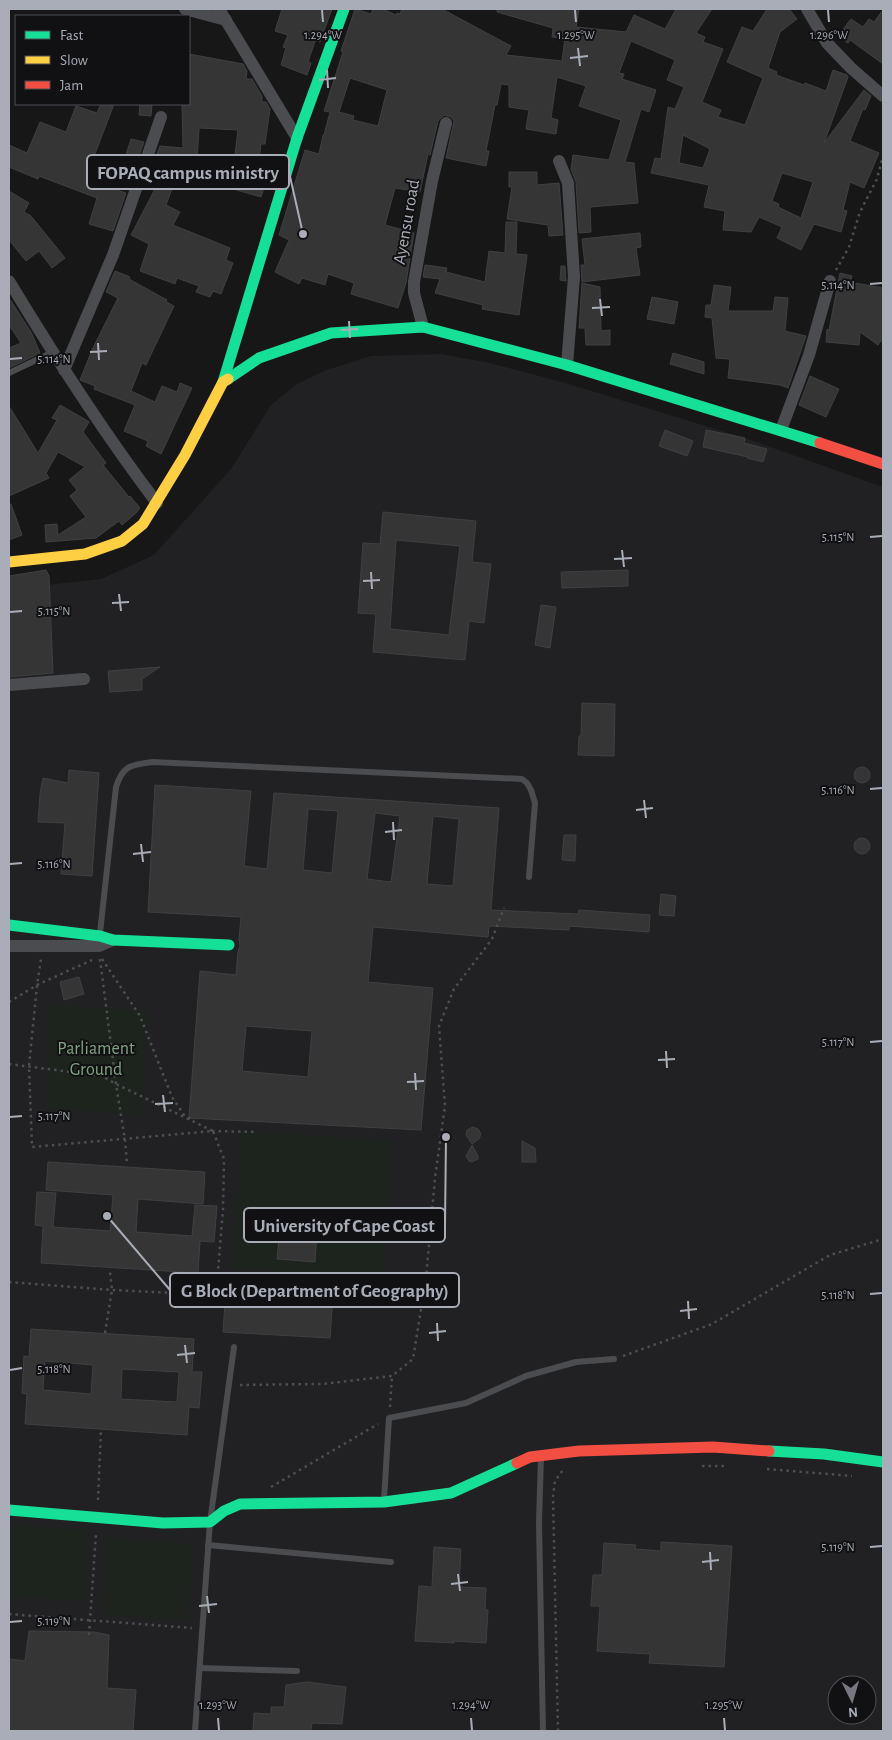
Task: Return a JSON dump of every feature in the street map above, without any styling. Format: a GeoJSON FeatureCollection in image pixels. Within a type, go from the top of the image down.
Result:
{"type":"FeatureCollection","features":[{"type":"Feature","properties":{"kind":"street"},"geometry":{"type":"LineString","coordinates":[[185,9],[226,20]]}},
{"type":"Feature","properties":{"kind":"street"},"geometry":{"type":"LineString","coordinates":[[220,9],[297,138]]}},
{"type":"Feature","properties":{"kind":"street"},"geometry":{"type":"LineString","coordinates":[[9,562],[85,554],[122,540],[143,524],[157,503],[185,455],[223,382],[297,138],[344,9]]}},
{"type":"Feature","properties":{"kind":"street"},"geometry":{"type":"LineString","coordinates":[[807,9],[827,43],[851,68],[883,96]]}},
{"type":"Feature","properties":{"kind":"street"},"geometry":{"type":"LineString","coordinates":[[64,370],[113,255],[161,117]]}},
{"type":"Feature","properties":{"kind":"street","name":"Ayensu road"},"geometry":{"type":"LineString","coordinates":[[422,327],[414,293],[414,282],[432,181],[446,123]]}},
{"type":"Feature","properties":{"kind":"street"},"geometry":{"type":"LineString","coordinates":[[559,161],[568,183],[574,277],[567,365]]}},
{"type":"Feature","properties":{"kind":"street"},"geometry":{"type":"LineString","coordinates":[[9,281],[52,352],[120,454],[157,503]]}},
{"type":"Feature","properties":{"kind":"street"},"geometry":{"type":"LineString","coordinates":[[781,430],[809,355],[830,281]]}},
{"type":"Feature","properties":{"kind":"street"},"geometry":{"type":"LineString","coordinates":[[223,382],[259,358],[331,333],[422,327],[567,365],[781,430],[883,464]]}},
{"type":"Feature","properties":{"kind":"street"},"geometry":{"type":"LineString","coordinates":[[9,684],[84,679]]}},
{"type":"Feature","properties":{"kind":"street"},"geometry":{"type":"LineString","coordinates":[[9,925],[100,946]]}},
{"type":"Feature","properties":{"kind":"street"},"geometry":{"type":"LineString","coordinates":[[9,946],[100,946],[113,940],[230,945]]}},
{"type":"Feature","properties":{"kind":"street"},"geometry":{"type":"LineString","coordinates":[[9,1510],[163,1522],[210,1522],[224,1511],[240,1504],[384,1502],[451,1493],[530,1457],[579,1451],[713,1447],[824,1454],[883,1462]]}},
{"type":"Feature","properties":{"kind":"lane"},"geometry":{"type":"LineString","coordinates":[[9,373],[52,352]]}},
{"type":"Feature","properties":{"kind":"lane"},"geometry":{"type":"LineString","coordinates":[[100,946],[116,787],[120,775],[132,765],[152,762],[522,779],[532,790],[534,803],[529,877]]}},
{"type":"Feature","properties":{"kind":"lane"},"geometry":{"type":"LineString","coordinates":[[195,1731],[210,1522],[234,1347]]}},
{"type":"Feature","properties":{"kind":"lane"},"geometry":{"type":"LineString","coordinates":[[384,1502],[389,1418],[466,1403],[526,1376],[576,1362],[614,1359]]}},
{"type":"Feature","properties":{"kind":"lane"},"geometry":{"type":"LineString","coordinates":[[541,1455],[539,1522],[543,1731]]}},
{"type":"Feature","properties":{"kind":"lane"},"geometry":{"type":"LineString","coordinates":[[208,1545],[391,1562]]}},
{"type":"Feature","properties":{"kind":"lane"},"geometry":{"type":"LineString","coordinates":[[200,1668],[297,1671]]}},
{"type":"Feature","properties":{"kind":"path"},"geometry":{"type":"LineString","coordinates":[[830,281],[849,247],[860,212],[876,179],[883,156]]}},
{"type":"Feature","properties":{"kind":"path"},"geometry":{"type":"LineString","coordinates":[[229,1385],[323,1384],[392,1376],[413,1359],[426,1278],[435,1178],[445,1106],[439,1026],[454,990],[492,939],[504,908]]}},
{"type":"Feature","properties":{"kind":"path"},"geometry":{"type":"LineString","coordinates":[[9,1002],[100,946]]}},
{"type":"Feature","properties":{"kind":"path"},"geometry":{"type":"LineString","coordinates":[[100,946],[116,1084],[126,1140],[127,1164]]}},
{"type":"Feature","properties":{"kind":"path"},"geometry":{"type":"LineString","coordinates":[[9,1282],[112,1290],[216,1295],[223,1209],[224,1159],[213,1131],[184,1115],[176,1103],[140,1016],[100,946]]}},
{"type":"Feature","properties":{"kind":"path"},"geometry":{"type":"LineString","coordinates":[[43,947],[37,985],[29,1066],[32,1147],[213,1131],[258,1132]]}},
{"type":"Feature","properties":{"kind":"path"},"geometry":{"type":"LineString","coordinates":[[9,1064],[102,1076],[213,1131]]}},
{"type":"Feature","properties":{"kind":"path"},"geometry":{"type":"LineString","coordinates":[[614,1359],[712,1324],[830,1255],[883,1239]]}},
{"type":"Feature","properties":{"kind":"path"},"geometry":{"type":"LineString","coordinates":[[106,1333],[112,1290],[110,1272]]}},
{"type":"Feature","properties":{"kind":"path"},"geometry":{"type":"LineString","coordinates":[[265,1490],[389,1418],[392,1376]]}},
{"type":"Feature","properties":{"kind":"path"},"geometry":{"type":"LineString","coordinates":[[699,1466],[729,1466]]}},
{"type":"Feature","properties":{"kind":"path"},"geometry":{"type":"LineString","coordinates":[[558,1731],[553,1496],[556,1481],[562,1470],[568,1468]]}},
{"type":"Feature","properties":{"kind":"path"},"geometry":{"type":"LineString","coordinates":[[758,1468],[854,1476]]}},
{"type":"Feature","properties":{"kind":"path"},"geometry":{"type":"LineString","coordinates":[[9,1614],[90,1622],[202,1628]]}},
{"type":"Feature","properties":{"kind":"shaded area"},"geometry":{"type":"Polygon","coordinates":[[[441,354],[490,363],[562,382],[745,438],[883,487],[883,1731],[9,1731],[9,589],[101,579],[154,555],[231,469],[271,405],[295,385],[324,371],[371,356],[441,354]]]}},
{"type":"Feature","properties":{"kind":"green space","name":"Parliament Ground"},"geometry":{"type":"Polygon","coordinates":[[[49,1005],[148,1011],[141,1115],[48,1108],[49,1005]]]}},
{"type":"Feature","properties":{"kind":"green space"},"geometry":{"type":"Polygon","coordinates":[[[242,1131],[391,1141],[382,1278],[233,1268],[242,1131]]]}},
{"type":"Feature","properties":{"kind":"green space"},"geometry":{"type":"Polygon","coordinates":[[[9,1525],[88,1530],[85,1601],[9,1597],[9,1525]]]}},
{"type":"Feature","properties":{"kind":"green space"},"geometry":{"type":"Polygon","coordinates":[[[107,1539],[193,1544],[188,1620],[103,1615],[107,1539]]]}},
{"type":"Feature","properties":{"kind":"building"},"geometry":{"type":"Polygon","coordinates":[[[282,9],[332,9],[320,42],[315,41],[308,62],[311,63],[307,75],[281,65],[286,48],[283,47],[288,35],[275,31],[282,9]]]}},
{"type":"Feature","properties":{"kind":"building"},"geometry":{"type":"Polygon","coordinates":[[[355,9],[371,14],[373,9],[382,9],[396,15],[397,13],[400,14],[402,9],[442,9],[511,46],[506,55],[562,61],[565,38],[552,37],[553,28],[497,12],[497,9],[579,9],[576,27],[626,32],[634,15],[665,29],[676,9],[712,9],[696,33],[705,37],[703,42],[723,49],[702,102],[721,110],[718,117],[745,125],[763,78],[727,62],[742,27],[753,31],[767,9],[789,9],[797,19],[780,32],[768,68],[777,72],[776,75],[826,91],[833,70],[847,75],[848,77],[824,143],[864,90],[871,96],[865,110],[863,109],[850,141],[879,153],[864,188],[850,182],[843,210],[847,211],[841,232],[814,224],[801,250],[777,238],[782,227],[759,217],[751,232],[723,230],[725,211],[704,207],[709,185],[651,173],[655,158],[661,159],[668,107],[675,109],[684,87],[667,80],[675,60],[631,41],[619,73],[624,74],[622,79],[656,90],[649,112],[641,109],[625,162],[634,163],[638,203],[590,207],[591,232],[579,233],[576,182],[571,169],[573,155],[609,160],[621,120],[579,106],[586,86],[557,77],[551,118],[558,120],[556,134],[526,129],[529,110],[509,107],[509,85],[501,84],[486,151],[489,151],[486,166],[446,158],[454,121],[451,117],[444,115],[438,121],[430,155],[428,154],[420,192],[395,188],[385,225],[414,233],[406,283],[398,308],[351,294],[354,283],[328,274],[325,285],[302,278],[299,284],[275,272],[289,240],[279,235],[305,150],[319,154],[330,112],[324,111],[343,52],[341,51],[355,9]],[[350,78],[339,112],[354,116],[353,120],[378,126],[387,90],[350,78]],[[683,135],[679,163],[703,168],[710,149],[683,135]],[[782,173],[772,201],[779,204],[778,207],[801,218],[813,182],[782,173]]]}},
{"type":"Feature","properties":{"kind":"building"},"geometry":{"type":"Polygon","coordinates":[[[883,10],[883,64],[850,40],[848,43],[838,36],[851,19],[863,27],[869,19],[874,22],[883,10]]]}},
{"type":"Feature","properties":{"kind":"building"},"geometry":{"type":"Polygon","coordinates":[[[190,54],[243,64],[247,71],[246,79],[252,79],[262,96],[262,102],[266,102],[270,109],[265,144],[261,144],[258,166],[270,169],[261,197],[219,185],[224,168],[233,170],[238,130],[199,128],[197,161],[189,160],[188,165],[181,164],[166,205],[180,212],[173,225],[230,248],[226,260],[233,263],[221,294],[213,291],[210,297],[196,292],[199,286],[177,278],[175,284],[140,271],[149,244],[131,235],[155,189],[149,186],[153,176],[149,175],[160,146],[183,148],[182,105],[190,105],[190,54]]]}},
{"type":"Feature","properties":{"kind":"building"},"geometry":{"type":"Polygon","coordinates":[[[101,105],[114,105],[85,180],[126,193],[113,231],[89,224],[97,198],[39,176],[38,179],[9,167],[9,145],[27,153],[40,122],[66,132],[76,106],[97,113],[101,105]]]}},
{"type":"Feature","properties":{"kind":"building"},"geometry":{"type":"Polygon","coordinates":[[[140,105],[152,105],[151,116],[139,115],[140,105]]]}},
{"type":"Feature","properties":{"kind":"building"},"geometry":{"type":"Polygon","coordinates":[[[131,139],[144,142],[134,170],[122,167],[131,139]]]}},
{"type":"Feature","properties":{"kind":"building"},"geometry":{"type":"Polygon","coordinates":[[[509,172],[537,172],[537,185],[559,183],[563,235],[549,236],[548,225],[507,219],[512,187],[509,187],[509,172]]]}},
{"type":"Feature","properties":{"kind":"building"},"geometry":{"type":"Polygon","coordinates":[[[9,191],[29,203],[24,212],[31,216],[65,258],[52,268],[39,251],[26,261],[9,240],[9,191]]]}},
{"type":"Feature","properties":{"kind":"building"},"geometry":{"type":"Polygon","coordinates":[[[506,222],[517,222],[516,254],[527,255],[519,315],[482,309],[483,305],[435,293],[440,279],[423,277],[425,265],[447,268],[446,272],[485,282],[489,251],[505,253],[506,222]]]}},
{"type":"Feature","properties":{"kind":"building"},"geometry":{"type":"Polygon","coordinates":[[[640,233],[641,247],[636,248],[640,275],[582,282],[581,265],[585,265],[582,239],[640,233]]]}},
{"type":"Feature","properties":{"kind":"building"},"geometry":{"type":"Polygon","coordinates":[[[561,266],[565,266],[566,281],[560,280],[561,266]]]}},
{"type":"Feature","properties":{"kind":"building"},"geometry":{"type":"Polygon","coordinates":[[[115,271],[130,277],[129,279],[167,300],[166,302],[174,306],[146,365],[142,363],[131,391],[155,402],[162,386],[177,392],[180,383],[192,388],[161,454],[146,446],[148,441],[124,431],[135,405],[94,389],[95,386],[80,380],[92,350],[118,298],[106,292],[115,271]]]}},
{"type":"Feature","properties":{"kind":"building"},"geometry":{"type":"Polygon","coordinates":[[[840,273],[852,276],[850,282],[883,288],[883,338],[878,345],[860,332],[859,345],[826,342],[827,329],[829,330],[840,273]]]}},
{"type":"Feature","properties":{"kind":"building"},"geometry":{"type":"Polygon","coordinates":[[[582,283],[600,287],[601,331],[610,330],[610,345],[586,345],[585,328],[579,328],[582,283]]]}},
{"type":"Feature","properties":{"kind":"building"},"geometry":{"type":"Polygon","coordinates":[[[714,285],[731,287],[728,311],[773,311],[775,297],[788,298],[785,331],[806,336],[788,388],[780,385],[728,378],[730,359],[716,358],[712,318],[705,317],[706,305],[711,305],[714,285]]]}},
{"type":"Feature","properties":{"kind":"building"},"geometry":{"type":"Polygon","coordinates":[[[652,297],[678,302],[674,324],[647,319],[652,297]]]}},
{"type":"Feature","properties":{"kind":"building"},"geometry":{"type":"Polygon","coordinates":[[[9,298],[31,332],[40,353],[9,368],[9,348],[21,343],[9,325],[9,298]]]}},
{"type":"Feature","properties":{"kind":"building"},"geometry":{"type":"Polygon","coordinates":[[[673,353],[704,362],[704,374],[670,364],[673,353]]]}},
{"type":"Feature","properties":{"kind":"building"},"geometry":{"type":"Polygon","coordinates":[[[810,376],[839,389],[826,417],[799,405],[810,376]]]}},
{"type":"Feature","properties":{"kind":"building"},"geometry":{"type":"Polygon","coordinates":[[[60,405],[89,422],[83,432],[106,463],[103,465],[140,508],[122,525],[119,521],[96,538],[46,542],[45,525],[57,524],[58,535],[86,517],[70,496],[77,490],[69,480],[85,467],[58,452],[46,473],[49,478],[9,496],[9,406],[38,453],[57,420],[52,418],[60,405]]]}},
{"type":"Feature","properties":{"kind":"building"},"geometry":{"type":"Polygon","coordinates":[[[665,430],[693,441],[687,456],[659,446],[665,430]]]}},
{"type":"Feature","properties":{"kind":"building"},"geometry":{"type":"Polygon","coordinates":[[[706,430],[745,438],[744,443],[767,449],[763,462],[703,447],[706,430]]]}},
{"type":"Feature","properties":{"kind":"building"},"geometry":{"type":"Polygon","coordinates":[[[9,504],[11,504],[22,535],[9,540],[9,504]]]}},
{"type":"Feature","properties":{"kind":"building"},"geometry":{"type":"Polygon","coordinates":[[[383,512],[476,521],[472,562],[491,564],[484,623],[469,621],[465,660],[373,652],[376,614],[358,613],[363,543],[380,544],[383,512]],[[396,540],[390,629],[449,635],[460,546],[396,540]]]}},
{"type":"Feature","properties":{"kind":"building"},"geometry":{"type":"Polygon","coordinates":[[[46,570],[49,576],[53,673],[9,677],[9,576],[46,570]]]}},
{"type":"Feature","properties":{"kind":"building"},"geometry":{"type":"Polygon","coordinates":[[[628,570],[628,586],[562,588],[561,572],[628,570]]]}},
{"type":"Feature","properties":{"kind":"building"},"geometry":{"type":"Polygon","coordinates":[[[541,605],[556,607],[550,648],[535,645],[541,605]]]}},
{"type":"Feature","properties":{"kind":"building"},"geometry":{"type":"Polygon","coordinates":[[[160,667],[142,679],[142,690],[110,692],[108,671],[160,667]]]}},
{"type":"Feature","properties":{"kind":"building"},"geometry":{"type":"Polygon","coordinates":[[[582,703],[615,704],[614,756],[578,755],[579,736],[581,736],[582,703]]]}},
{"type":"Feature","properties":{"kind":"building"},"geometry":{"type":"Polygon","coordinates":[[[862,767],[868,769],[870,775],[868,781],[862,783],[856,781],[854,775],[856,769],[862,767]]]}},
{"type":"Feature","properties":{"kind":"building"},"geometry":{"type":"Polygon","coordinates":[[[69,770],[99,773],[92,876],[61,874],[65,823],[38,822],[43,778],[68,783],[69,770]]]}},
{"type":"Feature","properties":{"kind":"building"},"geometry":{"type":"Polygon","coordinates":[[[155,785],[251,791],[244,866],[267,869],[274,793],[499,808],[491,910],[578,914],[579,910],[650,915],[649,932],[569,926],[569,930],[489,926],[488,937],[373,927],[368,982],[433,988],[421,1130],[189,1118],[200,971],[236,975],[241,917],[148,912],[155,785]],[[308,809],[303,870],[332,873],[338,811],[308,809]],[[375,813],[367,879],[391,882],[400,816],[375,813]],[[433,816],[427,884],[453,886],[459,819],[433,816]],[[246,1026],[242,1071],[308,1077],[312,1031],[246,1026]]]}},
{"type":"Feature","properties":{"kind":"building"},"geometry":{"type":"Polygon","coordinates":[[[564,835],[576,835],[575,861],[562,860],[564,835]]]}},
{"type":"Feature","properties":{"kind":"building"},"geometry":{"type":"Polygon","coordinates":[[[862,838],[868,840],[870,846],[868,852],[862,854],[856,852],[854,846],[856,840],[862,838]]]}},
{"type":"Feature","properties":{"kind":"building"},"geometry":{"type":"Polygon","coordinates":[[[661,894],[676,896],[674,916],[659,915],[661,894]]]}},
{"type":"Feature","properties":{"kind":"building"},"geometry":{"type":"Polygon","coordinates":[[[79,977],[84,994],[64,1000],[60,982],[79,977]]]}},
{"type":"Feature","properties":{"kind":"building"},"geometry":{"type":"Polygon","coordinates":[[[473,1127],[478,1129],[481,1134],[479,1139],[472,1144],[466,1135],[467,1130],[473,1127]]]}},
{"type":"Feature","properties":{"kind":"building"},"geometry":{"type":"Polygon","coordinates":[[[522,1141],[535,1148],[536,1162],[522,1162],[522,1141]]]}},
{"type":"Feature","properties":{"kind":"building"},"geometry":{"type":"Polygon","coordinates":[[[472,1145],[478,1159],[472,1162],[466,1156],[472,1145]]]}},
{"type":"Feature","properties":{"kind":"building"},"geometry":{"type":"Polygon","coordinates":[[[48,1162],[205,1172],[203,1204],[138,1199],[136,1232],[192,1236],[195,1205],[217,1206],[214,1242],[200,1241],[198,1273],[41,1263],[43,1226],[35,1225],[37,1192],[56,1193],[53,1227],[110,1231],[113,1195],[46,1190],[48,1162]]]}},
{"type":"Feature","properties":{"kind":"building"},"geometry":{"type":"Polygon","coordinates":[[[280,1229],[317,1232],[315,1262],[277,1259],[280,1229]]]}},
{"type":"Feature","properties":{"kind":"building"},"geometry":{"type":"Polygon","coordinates":[[[226,1288],[333,1294],[330,1338],[223,1332],[226,1288]]]}},
{"type":"Feature","properties":{"kind":"building"},"geometry":{"type":"Polygon","coordinates":[[[31,1329],[194,1339],[192,1372],[202,1372],[199,1408],[189,1407],[187,1435],[25,1424],[27,1394],[22,1393],[24,1356],[29,1357],[31,1329]],[[45,1361],[43,1390],[91,1394],[93,1365],[45,1361]],[[122,1369],[121,1399],[177,1402],[179,1372],[122,1369]]]}},
{"type":"Feature","properties":{"kind":"building"},"geometry":{"type":"Polygon","coordinates":[[[661,1542],[732,1546],[724,1667],[649,1663],[650,1654],[597,1651],[600,1606],[591,1606],[593,1575],[602,1575],[604,1543],[636,1545],[635,1549],[661,1551],[661,1542]]]}},
{"type":"Feature","properties":{"kind":"building"},"geometry":{"type":"Polygon","coordinates":[[[434,1547],[461,1549],[459,1587],[486,1588],[485,1610],[488,1610],[486,1643],[415,1641],[419,1586],[432,1587],[434,1547]]]}},
{"type":"Feature","properties":{"kind":"building"},"geometry":{"type":"Polygon","coordinates":[[[29,1631],[94,1632],[109,1635],[107,1688],[136,1690],[133,1731],[9,1731],[9,1659],[25,1661],[29,1631]]]}},
{"type":"Feature","properties":{"kind":"building"},"geometry":{"type":"Polygon","coordinates":[[[307,1682],[346,1687],[342,1724],[312,1723],[311,1731],[253,1731],[254,1713],[271,1714],[271,1707],[284,1707],[286,1685],[307,1682]]]}},
{"type":"Feature","properties":{"kind":"traffic: fast"},"geometry":{"type":"LineString","coordinates":[[223,382],[297,138],[344,9]]}},
{"type":"Feature","properties":{"kind":"traffic: fast"},"geometry":{"type":"LineString","coordinates":[[228,379],[259,358],[331,333],[423,327],[567,365],[820,443]]}},
{"type":"Feature","properties":{"kind":"traffic: fast"},"geometry":{"type":"LineString","coordinates":[[9,925],[100,936],[113,940],[229,945]]}},
{"type":"Feature","properties":{"kind":"traffic: fast"},"geometry":{"type":"LineString","coordinates":[[769,1451],[824,1454],[883,1462]]}},
{"type":"Feature","properties":{"kind":"traffic: fast"},"geometry":{"type":"LineString","coordinates":[[9,1510],[163,1523],[210,1522],[224,1511],[240,1504],[384,1502],[451,1493],[517,1463]]}},
{"type":"Feature","properties":{"kind":"traffic: slow"},"geometry":{"type":"LineString","coordinates":[[9,562],[85,554],[122,541],[143,524],[185,455],[223,382],[228,379]]}},
{"type":"Feature","properties":{"kind":"traffic: jam"},"geometry":{"type":"LineString","coordinates":[[820,443],[883,464]]}},
{"type":"Feature","properties":{"kind":"traffic: jam"},"geometry":{"type":"LineString","coordinates":[[517,1463],[530,1457],[579,1451],[713,1447],[769,1451]]}},
{"type":"Feature","properties":{"kind":"place","name":"FOPAQ campus ministry"},"geometry":{"type":"Point","coordinates":[303,234]}},
{"type":"Feature","properties":{"kind":"place","name":"University of Cape Coast"},"geometry":{"type":"Point","coordinates":[446,1137]}},
{"type":"Feature","properties":{"kind":"place","name":"G Block (Department of Geography)"},"geometry":{"type":"Point","coordinates":[107,1216]}}]}
